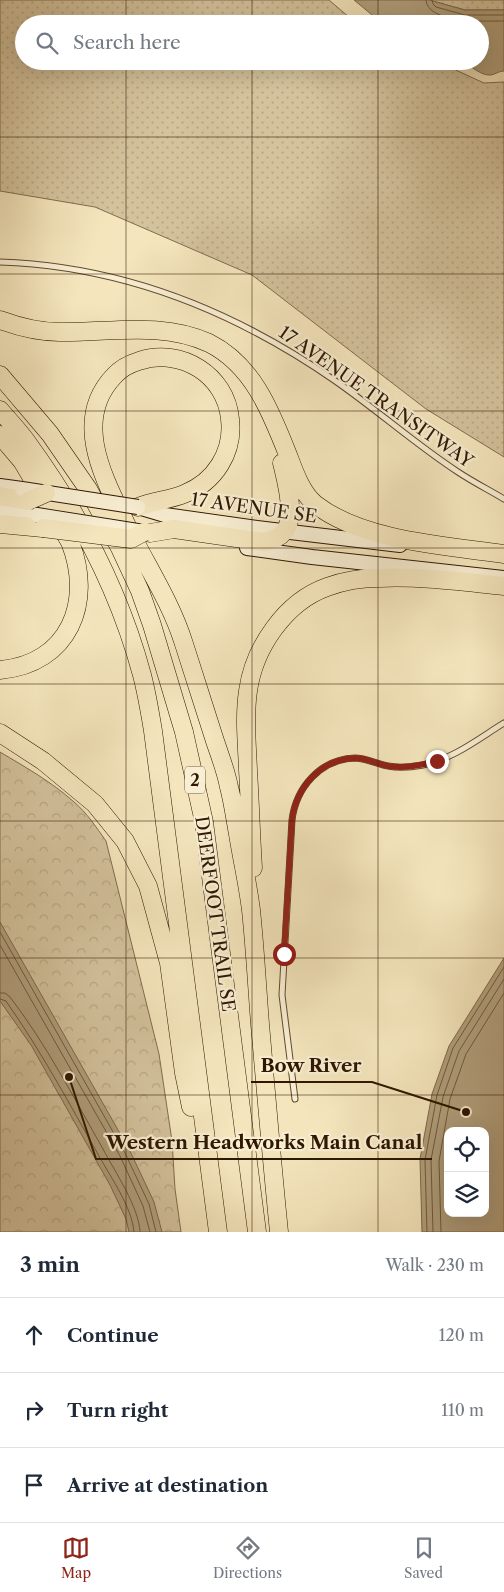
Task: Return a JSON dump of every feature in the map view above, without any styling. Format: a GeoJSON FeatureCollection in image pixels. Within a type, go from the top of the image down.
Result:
{"type":"FeatureCollection","features":[{"type":"Feature","properties":{"kind":"highway"},"geometry":{"type":"LineString","coordinates":[[0,320],[33,330],[58,332],[128,329],[168,331],[208,343],[238,364],[256,387],[272,414],[298,480],[314,503],[336,518],[394,537],[504,556]]}},
{"type":"Feature","properties":{"kind":"highway"},"geometry":{"type":"LineString","coordinates":[[138,508],[152,502],[181,496],[204,483],[228,453],[231,426],[229,409],[218,385],[198,366],[174,357],[150,357],[138,361],[128,365],[112,378],[104,389],[94,416],[95,444],[104,478],[140,553],[170,607],[229,786],[251,908],[268,1124],[279,1232]]}},
{"type":"Feature","properties":{"kind":"highway","name":"DEERFOOT TRAIL SE"},"geometry":{"type":"LineString","coordinates":[[0,375],[50,434],[88,489],[120,548],[140,591],[152,625],[184,732],[204,822],[257,1232]]}},
{"type":"Feature","properties":{"kind":"highway"},"geometry":{"type":"LineString","coordinates":[[0,496],[131,539],[147,533],[174,528],[263,542],[271,540],[285,532],[290,519],[288,488],[282,463],[256,387]]}},
{"type":"Feature","properties":{"kind":"highway","name":"DEERFOOT TRAIL SE"},"geometry":{"type":"LineString","coordinates":[[0,410],[28,443],[55,483],[90,545],[114,592],[143,677],[153,731],[217,1232]]}},
{"type":"Feature","properties":{"kind":"highway"},"geometry":{"type":"LineString","coordinates":[[0,436],[22,461],[70,542],[79,574],[80,592],[72,624],[52,650],[26,665],[0,670]]}},
{"type":"Feature","properties":{"kind":"highway"},"geometry":{"type":"LineString","coordinates":[[0,524],[33,508],[46,493]]}},
{"type":"Feature","properties":{"kind":"highway"},"geometry":{"type":"LineString","coordinates":[[251,908],[254,888],[245,719],[248,689],[258,656],[276,626],[288,612],[304,600],[326,588],[347,582],[379,578],[423,579],[504,586]]}},
{"type":"Feature","properties":{"kind":"highway"},"geometry":{"type":"LineString","coordinates":[[0,734],[42,761],[95,804],[124,842],[148,886],[168,963],[184,1072],[217,1232]]}},
{"type":"Feature","properties":{"kind":"main road"},"geometry":{"type":"LineString","coordinates":[[0,486],[33,508]]}},
{"type":"Feature","properties":{"kind":"main road","name":"17 AVENUE SE"},"geometry":{"type":"LineString","coordinates":[[46,493],[138,508],[165,515],[285,532],[504,556]]}},
{"type":"Feature","properties":{"kind":"main road"},"geometry":{"type":"LineString","coordinates":[[0,510],[33,508]]}},
{"type":"Feature","properties":{"kind":"main road"},"geometry":{"type":"LineString","coordinates":[[147,533],[294,555],[504,578]]}},
{"type":"Feature","properties":{"kind":"lane","name":"17 AVENUE TRANSITWAY"},"geometry":{"type":"LineString","coordinates":[[0,262],[44,264],[134,282],[196,304],[232,320],[265,336],[335,381],[445,463],[504,499]]}},
{"type":"Feature","properties":{"kind":"lane"},"geometry":{"type":"LineString","coordinates":[[295,1099],[282,995],[292,820],[294,807],[300,792],[320,770],[333,762],[356,758],[390,766],[421,765],[459,752],[504,723]]}},
{"type":"Feature","properties":{"kind":"green space"},"geometry":{"type":"Polygon","coordinates":[[[0,0],[329,0],[346,15],[15,15],[15,70],[456,70],[484,83],[504,82],[504,457],[426,409],[252,275],[95,207],[0,191],[0,0]]]}},
{"type":"Feature","properties":{"kind":"green space"},"geometry":{"type":"Polygon","coordinates":[[[429,0],[504,0],[504,10],[465,10],[429,0]]]}},
{"type":"Feature","properties":{"kind":"green space"},"geometry":{"type":"Polygon","coordinates":[[[0,752],[66,795],[91,820],[106,841],[159,1054],[172,1141],[175,1189],[181,1232],[0,1232],[0,752]]]}},
{"type":"Feature","properties":{"kind":"water"},"geometry":{"type":"Polygon","coordinates":[[[354,0],[429,0],[465,10],[504,10],[504,71],[488,75],[476,70],[489,70],[489,15],[372,15],[354,0]]]}},
{"type":"Feature","properties":{"kind":"water"},"geometry":{"type":"Polygon","coordinates":[[[0,922],[130,1151],[154,1202],[162,1232],[129,1232],[126,1219],[110,1185],[31,1045],[0,1001],[0,922]]]}},
{"type":"Feature","properties":{"kind":"water"},"geometry":{"type":"Polygon","coordinates":[[[504,958],[504,1232],[422,1232],[420,1159],[432,1094],[449,1046],[504,958]]]}},
{"type":"Feature","properties":{"kind":"place","name":"Western Headworks Main Canal"},"geometry":{"type":"Point","coordinates":[69,1077]}},
{"type":"Feature","properties":{"kind":"place","name":"Bow River"},"geometry":{"type":"Point","coordinates":[466,1112]}},
{"type":"Feature","properties":{"kind":"route"},"geometry":{"type":"LineString","coordinates":[[284,954],[292,820],[294,807],[300,792],[320,770],[333,762],[356,758],[403,767],[437,761]]}}]}
